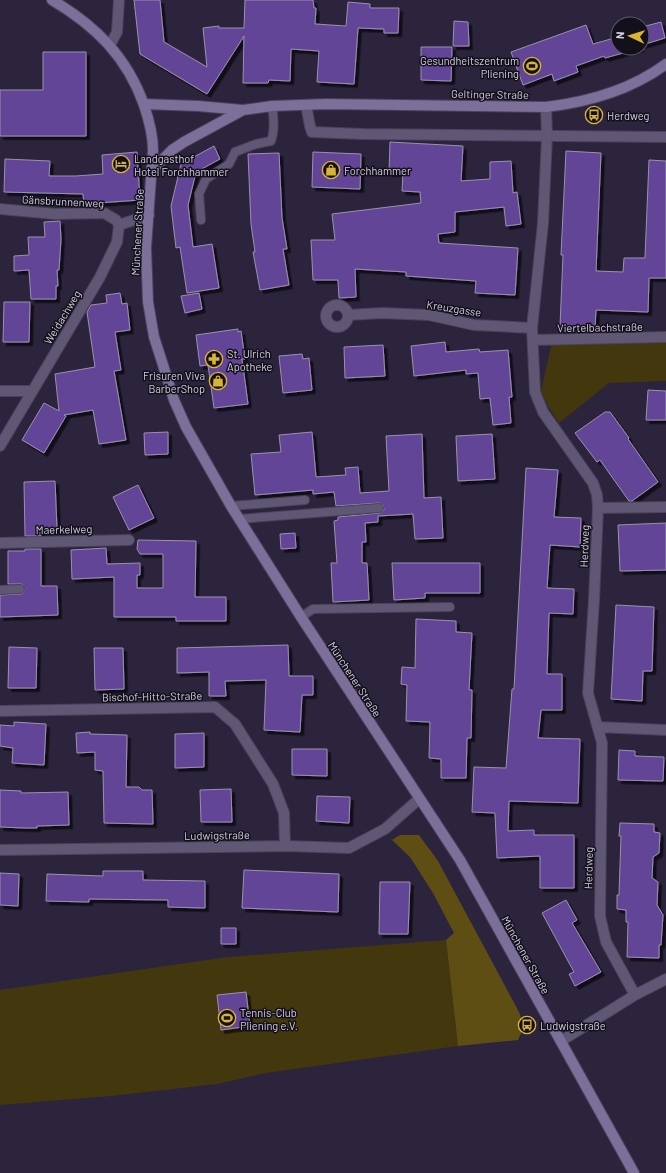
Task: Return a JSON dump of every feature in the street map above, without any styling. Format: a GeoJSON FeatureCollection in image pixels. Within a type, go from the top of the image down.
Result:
{"type":"FeatureCollection","features":[{"type":"Feature","properties":{"kind":"main road","name":"Münchener Straße"},"geometry":{"type":"LineString","coordinates":[[52,0],[85,22],[110,45],[136,83],[144,104],[153,140],[146,248],[148,302],[154,338],[174,400],[186,427],[231,506],[301,617],[460,860],[634,1173]]}},
{"type":"Feature","properties":{"kind":"main road","name":"Geltinger Straße"},"geometry":{"type":"LineString","coordinates":[[144,104],[198,106],[243,110],[272,106],[326,104],[546,107],[582,101],[624,88],[666,64]]}},
{"type":"Feature","properties":{"kind":"main road","name":"Geltinger Straße"},"geometry":{"type":"LineString","coordinates":[[152,170],[172,150],[184,142],[243,110]]}},
{"type":"Feature","properties":{"kind":"street"},"geometry":{"type":"LineString","coordinates":[[110,45],[117,32],[119,0]]}},
{"type":"Feature","properties":{"kind":"street"},"geometry":{"type":"LineString","coordinates":[[306,105],[312,132],[363,134],[666,137]]}},
{"type":"Feature","properties":{"kind":"street","name":"Herdweg"},"geometry":{"type":"LineString","coordinates":[[546,107],[547,136],[543,223],[532,328],[534,340],[535,392],[543,412],[593,483],[597,495],[598,508],[594,600],[588,693],[602,744],[600,916],[606,942],[635,995]]}},
{"type":"Feature","properties":{"kind":"street","name":"Gänsbrunnenweg"},"geometry":{"type":"LineString","coordinates":[[0,209],[55,214],[104,213],[116,220],[119,225]]}},
{"type":"Feature","properties":{"kind":"street"},"geometry":{"type":"LineString","coordinates":[[119,225],[149,215]]}},
{"type":"Feature","properties":{"kind":"street","name":"Weidachweg"},"geometry":{"type":"LineString","coordinates":[[0,446],[100,277],[117,242],[119,225]]}},
{"type":"Feature","properties":{"kind":"street","name":"Kreuzgasse"},"geometry":{"type":"LineString","coordinates":[[348,315],[382,313],[429,315],[474,325],[532,328]]}},
{"type":"Feature","properties":{"kind":"street","name":"Viertelbachstraße"},"geometry":{"type":"LineString","coordinates":[[534,340],[666,337]]}},
{"type":"Feature","properties":{"kind":"street"},"geometry":{"type":"LineString","coordinates":[[0,391],[32,391]]}},
{"type":"Feature","properties":{"kind":"street"},"geometry":{"type":"LineString","coordinates":[[598,508],[666,507]]}},
{"type":"Feature","properties":{"kind":"street","name":"Maerkelweg"},"geometry":{"type":"LineString","coordinates":[[0,543],[129,540]]}},
{"type":"Feature","properties":{"kind":"street","name":"Bischof-Hitto-Straße"},"geometry":{"type":"LineString","coordinates":[[0,711],[215,707],[235,724],[273,784],[284,813],[285,846]]}},
{"type":"Feature","properties":{"kind":"street"},"geometry":{"type":"LineString","coordinates":[[598,727],[666,730]]}},
{"type":"Feature","properties":{"kind":"street","name":"Ludwigstraße"},"geometry":{"type":"LineString","coordinates":[[0,850],[285,846],[349,848],[385,829],[419,799]]}},
{"type":"Feature","properties":{"kind":"street"},"geometry":{"type":"LineString","coordinates":[[561,1041],[635,995],[666,979]]}},
{"type":"Feature","properties":{"kind":"lane"},"geometry":{"type":"LineString","coordinates":[[201,220],[199,194],[206,179],[229,164],[236,152],[256,144],[271,141],[274,134],[272,106]]}},
{"type":"Feature","properties":{"kind":"lane"},"geometry":{"type":"LineString","coordinates":[[231,506],[305,500]]}},
{"type":"Feature","properties":{"kind":"lane"},"geometry":{"type":"LineString","coordinates":[[239,518],[380,508]]}},
{"type":"Feature","properties":{"kind":"lane"},"geometry":{"type":"LineString","coordinates":[[0,590],[20,589]]}},
{"type":"Feature","properties":{"kind":"lane"},"geometry":{"type":"LineString","coordinates":[[301,617],[313,609],[450,607]]}},
{"type":"Feature","properties":{"kind":"shaded area"},"geometry":{"type":"Polygon","coordinates":[[[552,342],[666,342],[666,381],[609,383],[559,423],[549,408],[541,391],[552,342]]]}},
{"type":"Feature","properties":{"kind":"shaded area"},"geometry":{"type":"Polygon","coordinates":[[[400,835],[419,835],[438,861],[520,1014],[523,1029],[518,1040],[458,1046],[446,940],[454,933],[433,893],[410,857],[392,840],[400,835]]]}},
{"type":"Feature","properties":{"kind":"shaded area","name":"Tennis-Club Pliening e.V."},"geometry":{"type":"Polygon","coordinates":[[[446,940],[458,1046],[266,1073],[217,1084],[111,1096],[0,1105],[0,990],[228,957],[446,940]]]}},
{"type":"Feature","properties":{"kind":"building"},"geometry":{"type":"Polygon","coordinates":[[[134,0],[160,0],[164,42],[207,67],[203,28],[219,26],[219,28],[244,28],[245,0],[313,0],[314,8],[316,8],[315,24],[346,26],[348,2],[370,4],[370,8],[399,8],[398,33],[384,33],[384,29],[358,28],[354,84],[317,82],[319,51],[291,49],[290,81],[269,80],[268,83],[243,83],[244,36],[207,94],[140,54],[134,0]]]}},
{"type":"Feature","properties":{"kind":"building"},"geometry":{"type":"Polygon","coordinates":[[[454,21],[468,22],[469,46],[453,46],[454,21]]]}},
{"type":"Feature","properties":{"kind":"building"},"geometry":{"type":"Polygon","coordinates":[[[661,22],[665,38],[650,43],[650,25],[661,22]]]}},
{"type":"Feature","properties":{"kind":"building"},"geometry":{"type":"Polygon","coordinates":[[[586,25],[593,44],[610,39],[610,56],[612,56],[605,58],[604,56],[576,66],[578,72],[554,81],[552,74],[523,85],[511,52],[586,25]]]}},
{"type":"Feature","properties":{"kind":"building"},"geometry":{"type":"Polygon","coordinates":[[[421,47],[452,47],[451,81],[421,80],[421,47]]]}},
{"type":"Feature","properties":{"kind":"building"},"geometry":{"type":"Polygon","coordinates":[[[43,52],[86,52],[86,136],[0,136],[0,90],[43,90],[43,52]]]}},
{"type":"Feature","properties":{"kind":"building"},"geometry":{"type":"Polygon","coordinates":[[[390,142],[463,146],[461,181],[490,179],[490,162],[511,161],[513,193],[517,192],[521,224],[506,226],[504,207],[455,212],[455,232],[438,234],[439,243],[518,248],[515,295],[475,293],[476,281],[406,276],[406,272],[355,269],[356,297],[339,298],[338,280],[313,280],[311,240],[335,240],[332,214],[421,203],[420,192],[402,191],[403,173],[389,173],[390,142]]]}},
{"type":"Feature","properties":{"kind":"building"},"geometry":{"type":"Polygon","coordinates":[[[214,146],[220,159],[196,172],[188,205],[193,247],[212,244],[219,288],[187,293],[180,247],[176,248],[171,206],[181,164],[214,146]]]}},
{"type":"Feature","properties":{"kind":"building"},"geometry":{"type":"Polygon","coordinates":[[[566,151],[601,153],[596,271],[623,272],[624,258],[645,258],[649,160],[666,161],[666,278],[649,278],[648,312],[596,310],[595,328],[560,326],[563,255],[561,255],[566,151]]]}},
{"type":"Feature","properties":{"kind":"building"},"geometry":{"type":"Polygon","coordinates":[[[137,152],[140,200],[84,204],[83,194],[4,192],[5,159],[50,161],[49,176],[76,176],[103,174],[102,155],[137,152]]]}},
{"type":"Feature","properties":{"kind":"building"},"geometry":{"type":"Polygon","coordinates":[[[313,152],[361,154],[360,189],[312,187],[313,152]]]}},
{"type":"Feature","properties":{"kind":"building"},"geometry":{"type":"Polygon","coordinates":[[[279,153],[282,218],[287,249],[283,249],[289,285],[260,290],[253,252],[255,252],[251,224],[248,154],[279,153]]]}},
{"type":"Feature","properties":{"kind":"building"},"geometry":{"type":"Polygon","coordinates":[[[60,221],[61,239],[59,270],[57,270],[58,286],[56,286],[56,299],[31,299],[29,270],[14,271],[14,256],[29,255],[28,237],[45,237],[44,222],[60,221]]]}},
{"type":"Feature","properties":{"kind":"building"},"geometry":{"type":"Polygon","coordinates":[[[120,293],[122,304],[127,303],[130,330],[115,332],[121,370],[114,371],[126,440],[99,444],[93,410],[64,415],[66,416],[44,453],[22,440],[44,403],[59,411],[55,374],[95,367],[87,312],[91,305],[107,303],[106,295],[120,293]]]}},
{"type":"Feature","properties":{"kind":"building"},"geometry":{"type":"Polygon","coordinates":[[[199,293],[202,309],[185,313],[181,296],[199,293]]]}},
{"type":"Feature","properties":{"kind":"building"},"geometry":{"type":"Polygon","coordinates":[[[4,302],[30,302],[29,342],[3,342],[4,302]]]}},
{"type":"Feature","properties":{"kind":"building"},"geometry":{"type":"Polygon","coordinates":[[[238,329],[238,332],[241,331],[245,359],[242,359],[248,404],[214,408],[208,365],[200,366],[196,335],[238,329]]]}},
{"type":"Feature","properties":{"kind":"building"},"geometry":{"type":"Polygon","coordinates":[[[445,342],[446,352],[479,349],[480,352],[508,350],[512,397],[509,397],[511,423],[493,425],[490,398],[480,399],[478,373],[466,374],[466,370],[414,376],[411,346],[445,342]]]}},
{"type":"Feature","properties":{"kind":"building"},"geometry":{"type":"Polygon","coordinates":[[[383,345],[385,376],[345,378],[344,347],[383,345]]]}},
{"type":"Feature","properties":{"kind":"building"},"geometry":{"type":"Polygon","coordinates":[[[302,354],[303,359],[309,358],[312,390],[283,393],[279,356],[302,354]]]}},
{"type":"Feature","properties":{"kind":"building"},"geometry":{"type":"Polygon","coordinates":[[[648,390],[666,391],[666,420],[646,420],[648,390]]]}},
{"type":"Feature","properties":{"kind":"building"},"geometry":{"type":"Polygon","coordinates":[[[605,412],[610,412],[658,482],[632,501],[629,501],[600,460],[597,462],[575,433],[605,412]]]}},
{"type":"Feature","properties":{"kind":"building"},"geometry":{"type":"Polygon","coordinates":[[[168,432],[168,454],[145,455],[144,433],[168,432]]]}},
{"type":"Feature","properties":{"kind":"building"},"geometry":{"type":"Polygon","coordinates":[[[312,432],[316,477],[346,475],[345,468],[358,467],[360,493],[389,491],[386,436],[422,434],[424,498],[441,497],[443,538],[415,539],[413,514],[378,516],[378,522],[365,523],[366,542],[362,542],[362,563],[367,563],[369,600],[333,602],[331,563],[337,563],[334,521],[338,520],[338,517],[380,513],[384,510],[383,505],[379,503],[336,506],[334,492],[313,494],[313,490],[255,495],[251,454],[281,452],[279,435],[312,432]]]}},
{"type":"Feature","properties":{"kind":"building"},"geometry":{"type":"Polygon","coordinates":[[[492,434],[495,479],[458,481],[456,436],[492,434]]]}},
{"type":"Feature","properties":{"kind":"building"},"geometry":{"type":"Polygon","coordinates":[[[526,468],[558,470],[554,517],[581,518],[580,547],[550,545],[547,588],[574,589],[573,614],[549,613],[547,674],[562,674],[562,710],[541,710],[538,738],[580,739],[578,803],[509,801],[508,831],[534,830],[534,835],[574,835],[574,888],[540,888],[540,856],[497,858],[495,813],[472,812],[474,767],[506,768],[512,689],[514,689],[526,468]]]}},
{"type":"Feature","properties":{"kind":"building"},"geometry":{"type":"Polygon","coordinates":[[[55,481],[57,529],[41,530],[41,536],[25,536],[24,482],[55,481]]]}},
{"type":"Feature","properties":{"kind":"building"},"geometry":{"type":"Polygon","coordinates":[[[138,485],[154,518],[129,530],[113,497],[138,485]]]}},
{"type":"Feature","properties":{"kind":"building"},"geometry":{"type":"Polygon","coordinates":[[[666,523],[666,570],[620,571],[618,525],[666,523]]]}},
{"type":"Feature","properties":{"kind":"building"},"geometry":{"type":"Polygon","coordinates":[[[295,533],[296,548],[281,549],[280,534],[295,533]]]}},
{"type":"Feature","properties":{"kind":"building"},"geometry":{"type":"Polygon","coordinates":[[[138,540],[196,541],[195,597],[226,597],[226,621],[176,621],[176,617],[114,617],[114,577],[72,579],[71,550],[106,548],[107,564],[140,563],[140,575],[137,575],[137,588],[163,588],[163,554],[140,554],[137,549],[138,540]]]}},
{"type":"Feature","properties":{"kind":"building"},"geometry":{"type":"Polygon","coordinates":[[[25,549],[41,549],[41,586],[57,586],[58,615],[0,617],[0,595],[21,594],[25,589],[22,584],[8,584],[8,551],[25,551],[25,549]]]}},
{"type":"Feature","properties":{"kind":"building"},"geometry":{"type":"Polygon","coordinates":[[[392,563],[480,563],[480,593],[425,593],[425,598],[394,600],[392,563]]]}},
{"type":"Feature","properties":{"kind":"building"},"geometry":{"type":"Polygon","coordinates":[[[616,605],[654,607],[652,671],[643,671],[642,701],[611,699],[616,605]]]}},
{"type":"Feature","properties":{"kind":"building"},"geometry":{"type":"Polygon","coordinates":[[[416,619],[456,621],[456,632],[472,633],[469,690],[472,690],[471,738],[467,738],[466,778],[441,778],[441,759],[429,758],[430,722],[406,721],[407,685],[401,684],[402,667],[415,668],[416,619]]]}},
{"type":"Feature","properties":{"kind":"building"},"geometry":{"type":"Polygon","coordinates":[[[288,645],[289,676],[313,676],[313,695],[302,695],[300,732],[264,730],[266,680],[225,681],[226,696],[209,696],[209,672],[177,673],[177,648],[288,645]]]}},
{"type":"Feature","properties":{"kind":"building"},"geometry":{"type":"Polygon","coordinates":[[[9,647],[37,648],[36,688],[8,688],[9,647]]]}},
{"type":"Feature","properties":{"kind":"building"},"geometry":{"type":"Polygon","coordinates":[[[94,648],[123,648],[124,689],[95,690],[94,648]]]}},
{"type":"Feature","properties":{"kind":"building"},"geometry":{"type":"Polygon","coordinates":[[[14,722],[46,724],[44,765],[12,763],[13,748],[0,746],[0,725],[14,726],[14,722]]]}},
{"type":"Feature","properties":{"kind":"building"},"geometry":{"type":"Polygon","coordinates":[[[90,732],[90,734],[127,735],[126,787],[139,787],[142,790],[152,790],[153,824],[104,823],[103,771],[95,770],[95,752],[77,753],[76,733],[90,732]]]}},
{"type":"Feature","properties":{"kind":"building"},"geometry":{"type":"Polygon","coordinates":[[[204,733],[204,767],[175,768],[175,734],[204,733]]]}},
{"type":"Feature","properties":{"kind":"building"},"geometry":{"type":"Polygon","coordinates":[[[292,749],[327,749],[327,776],[292,775],[292,749]]]}},
{"type":"Feature","properties":{"kind":"building"},"geometry":{"type":"Polygon","coordinates":[[[619,750],[635,751],[635,756],[664,757],[663,781],[618,780],[619,750]]]}},
{"type":"Feature","properties":{"kind":"building"},"geometry":{"type":"Polygon","coordinates":[[[231,789],[232,822],[201,822],[200,790],[231,789]]]}},
{"type":"Feature","properties":{"kind":"building"},"geometry":{"type":"Polygon","coordinates":[[[0,790],[21,791],[21,793],[68,792],[69,825],[37,826],[37,828],[0,827],[0,790]]]}},
{"type":"Feature","properties":{"kind":"building"},"geometry":{"type":"Polygon","coordinates":[[[317,796],[350,797],[349,823],[316,821],[317,796]]]}},
{"type":"Feature","properties":{"kind":"building"},"geometry":{"type":"Polygon","coordinates":[[[620,823],[654,824],[654,832],[660,833],[659,853],[653,857],[652,878],[658,882],[657,905],[663,915],[661,945],[659,945],[659,958],[627,957],[628,922],[626,922],[626,910],[617,909],[617,895],[619,895],[620,823]]]}},
{"type":"Feature","properties":{"kind":"building"},"geometry":{"type":"Polygon","coordinates":[[[244,870],[339,874],[338,912],[242,908],[244,870]]]}},
{"type":"Feature","properties":{"kind":"building"},"geometry":{"type":"Polygon","coordinates":[[[103,871],[143,871],[143,880],[205,881],[205,908],[168,907],[168,900],[89,899],[89,902],[46,901],[47,874],[103,876],[103,871]]]}},
{"type":"Feature","properties":{"kind":"building"},"geometry":{"type":"Polygon","coordinates":[[[0,873],[19,874],[18,906],[0,905],[0,873]]]}},
{"type":"Feature","properties":{"kind":"building"},"geometry":{"type":"Polygon","coordinates":[[[380,882],[410,882],[408,934],[379,934],[380,882]]]}},
{"type":"Feature","properties":{"kind":"building"},"geometry":{"type":"Polygon","coordinates":[[[566,900],[577,920],[572,923],[601,972],[575,986],[569,974],[574,972],[542,913],[566,900]]]}},
{"type":"Feature","properties":{"kind":"building"},"geometry":{"type":"Polygon","coordinates":[[[221,928],[236,928],[236,944],[221,944],[221,928]]]}},
{"type":"Feature","properties":{"kind":"building"},"geometry":{"type":"Polygon","coordinates":[[[246,992],[250,1026],[221,1030],[217,995],[246,992]]]}},
{"type":"Feature","properties":{"kind":"place","name":"Gesundheitszentrum Pliening"},"geometry":{"type":"Point","coordinates":[532,66]}},
{"type":"Feature","properties":{"kind":"place","name":"Herdweg"},"geometry":{"type":"Point","coordinates":[594,115]}},
{"type":"Feature","properties":{"kind":"place","name":"Landgasthof Hotel Forchhammer"},"geometry":{"type":"Point","coordinates":[121,164]}},
{"type":"Feature","properties":{"kind":"place","name":"Forchhammer"},"geometry":{"type":"Point","coordinates":[331,170]}},
{"type":"Feature","properties":{"kind":"place","name":"St. Ulrich Apotheke"},"geometry":{"type":"Point","coordinates":[214,359]}},
{"type":"Feature","properties":{"kind":"place","name":"Frisuren Viva BarberShop"},"geometry":{"type":"Point","coordinates":[218,381]}},
{"type":"Feature","properties":{"kind":"place","name":"Tennis-Club Pliening e.V."},"geometry":{"type":"Point","coordinates":[227,1018]}},
{"type":"Feature","properties":{"kind":"place","name":"Ludwigstraße"},"geometry":{"type":"Point","coordinates":[527,1025]}}]}
